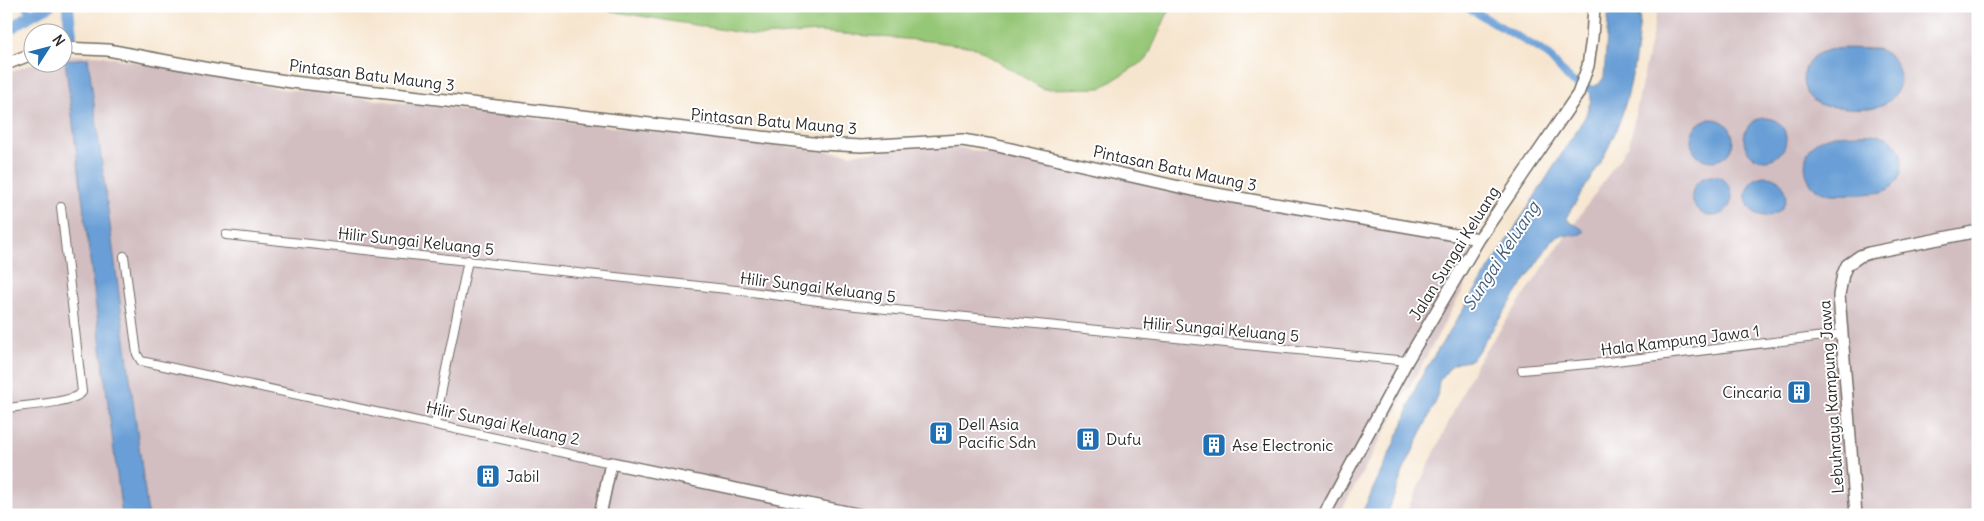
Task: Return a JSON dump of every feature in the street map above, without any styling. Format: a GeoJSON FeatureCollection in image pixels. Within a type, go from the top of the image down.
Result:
{"type":"FeatureCollection","features":[{"type":"Feature","properties":{"kind":"street","name":"Jalan Sungai Keluang"},"geometry":{"type":"LineString","coordinates":[[1324,515],[1407,361],[1478,239],[1578,94],[1588,66],[1594,6]]}},
{"type":"Feature","properties":{"kind":"street","name":"Pintasan Batu Maung 3"},"geometry":{"type":"LineString","coordinates":[[72,48],[108,50],[302,84],[821,144],[861,146],[962,140],[993,145],[1193,190],[1478,239]]}},
{"type":"Feature","properties":{"kind":"street"},"geometry":{"type":"LineString","coordinates":[[6,64],[22,58]]}},
{"type":"Feature","properties":{"kind":"street"},"geometry":{"type":"LineString","coordinates":[[6,408],[61,401],[77,397],[82,392],[61,207]]}},
{"type":"Feature","properties":{"kind":"street","name":"Lebuhraya Kampung Jawa"},"geometry":{"type":"LineString","coordinates":[[1856,515],[1841,334],[1839,295],[1843,274],[1852,261],[1869,253],[1978,231]]}},
{"type":"Feature","properties":{"kind":"street","name":"Hilir Sungai Keluang 5"},"geometry":{"type":"LineString","coordinates":[[226,235],[736,290],[856,306],[1407,361]]}},
{"type":"Feature","properties":{"kind":"street","name":"Hilir Sungai Keluang 2"},"geometry":{"type":"LineString","coordinates":[[124,256],[138,360],[860,515]]}},
{"type":"Feature","properties":{"kind":"street"},"geometry":{"type":"LineString","coordinates":[[435,424],[468,260]]}},
{"type":"Feature","properties":{"kind":"street","name":"Hala Kampung Jawa 1"},"geometry":{"type":"LineString","coordinates":[[1522,370],[1599,363],[1841,334]]}},
{"type":"Feature","properties":{"kind":"street"},"geometry":{"type":"LineString","coordinates":[[600,515],[611,463]]}},
{"type":"Feature","properties":{"kind":"shaded area"},"geometry":{"type":"Polygon","coordinates":[[[1658,6],[1978,6],[1978,515],[1405,515],[1476,364],[1629,145],[1658,6]]]}},
{"type":"Feature","properties":{"kind":"shaded area"},"geometry":{"type":"Polygon","coordinates":[[[72,55],[98,55],[281,89],[851,154],[945,145],[1453,238],[1481,257],[1339,515],[6,515],[6,74],[22,68],[22,72],[72,72],[72,55]]]}},
{"type":"Feature","properties":{"kind":"green space"},"geometry":{"type":"Polygon","coordinates":[[[581,6],[1169,6],[1169,10],[1147,59],[1101,88],[1043,89],[974,47],[929,41],[820,32],[760,36],[581,6]]]}},
{"type":"Feature","properties":{"kind":"water","name":"Sungai Keluang"},"geometry":{"type":"Polygon","coordinates":[[[1609,6],[1641,6],[1635,59],[1623,111],[1610,144],[1567,216],[1568,221],[1581,228],[1584,232],[1553,239],[1474,357],[1469,361],[1452,365],[1439,381],[1437,399],[1403,472],[1387,515],[1361,515],[1404,422],[1416,387],[1425,370],[1585,117],[1591,100],[1590,88],[1599,84],[1604,77],[1609,6]]]}},
{"type":"Feature","properties":{"kind":"water"},"geometry":{"type":"Polygon","coordinates":[[[1834,49],[1876,49],[1892,58],[1900,74],[1897,91],[1884,104],[1870,108],[1825,106],[1809,97],[1803,81],[1804,72],[1814,57],[1822,52],[1834,49]]]}},
{"type":"Feature","properties":{"kind":"water"},"geometry":{"type":"Polygon","coordinates":[[[88,58],[148,515],[122,515],[67,72],[72,72],[72,59],[88,58]]]}},
{"type":"Feature","properties":{"kind":"water"},"geometry":{"type":"Polygon","coordinates":[[[1765,118],[1780,124],[1786,139],[1780,154],[1765,160],[1750,154],[1744,139],[1750,124],[1765,118]]]}},
{"type":"Feature","properties":{"kind":"water"},"geometry":{"type":"Polygon","coordinates":[[[1716,119],[1724,122],[1730,128],[1733,140],[1730,152],[1724,158],[1708,161],[1700,158],[1694,152],[1691,136],[1694,128],[1700,122],[1716,119]]]}},
{"type":"Feature","properties":{"kind":"water"},"geometry":{"type":"Polygon","coordinates":[[[1835,135],[1876,135],[1888,138],[1895,143],[1902,158],[1900,175],[1896,182],[1882,192],[1870,193],[1833,194],[1821,192],[1815,188],[1807,177],[1805,163],[1807,156],[1816,142],[1835,135]]]}},
{"type":"Feature","properties":{"kind":"water"},"geometry":{"type":"Polygon","coordinates":[[[1712,176],[1723,179],[1729,185],[1732,196],[1729,207],[1723,213],[1712,216],[1701,213],[1695,207],[1692,196],[1695,185],[1701,179],[1712,176]]]}},
{"type":"Feature","properties":{"kind":"water"},"geometry":{"type":"Polygon","coordinates":[[[1770,176],[1777,179],[1783,185],[1786,196],[1785,204],[1777,213],[1770,216],[1762,216],[1755,213],[1747,204],[1746,192],[1749,185],[1758,177],[1770,176]]]}},
{"type":"Feature","properties":{"kind":"waterway"},"geometry":{"type":"LineString","coordinates":[[26,6],[31,15]]}},
{"type":"Feature","properties":{"kind":"waterway"},"geometry":{"type":"LineString","coordinates":[[6,31],[49,6]]}},
{"type":"Feature","properties":{"kind":"waterway"},"geometry":{"type":"LineString","coordinates":[[1465,6],[1546,53],[1571,81],[1598,92]]}},
{"type":"Feature","properties":{"kind":"waterway"},"geometry":{"type":"LineString","coordinates":[[68,8],[70,22]]}},
{"type":"Feature","properties":{"kind":"place","name":"Cincaria"},"geometry":{"type":"Point","coordinates":[1799,392]}},
{"type":"Feature","properties":{"kind":"place","name":"Dell Asia Pacific Sdn"},"geometry":{"type":"Point","coordinates":[941,433]}},
{"type":"Feature","properties":{"kind":"place","name":"Dufu"},"geometry":{"type":"Point","coordinates":[1088,439]}},
{"type":"Feature","properties":{"kind":"place","name":"Ase Electronic"},"geometry":{"type":"Point","coordinates":[1214,445]}},
{"type":"Feature","properties":{"kind":"place","name":"Jabil"},"geometry":{"type":"Point","coordinates":[488,476]}}]}
